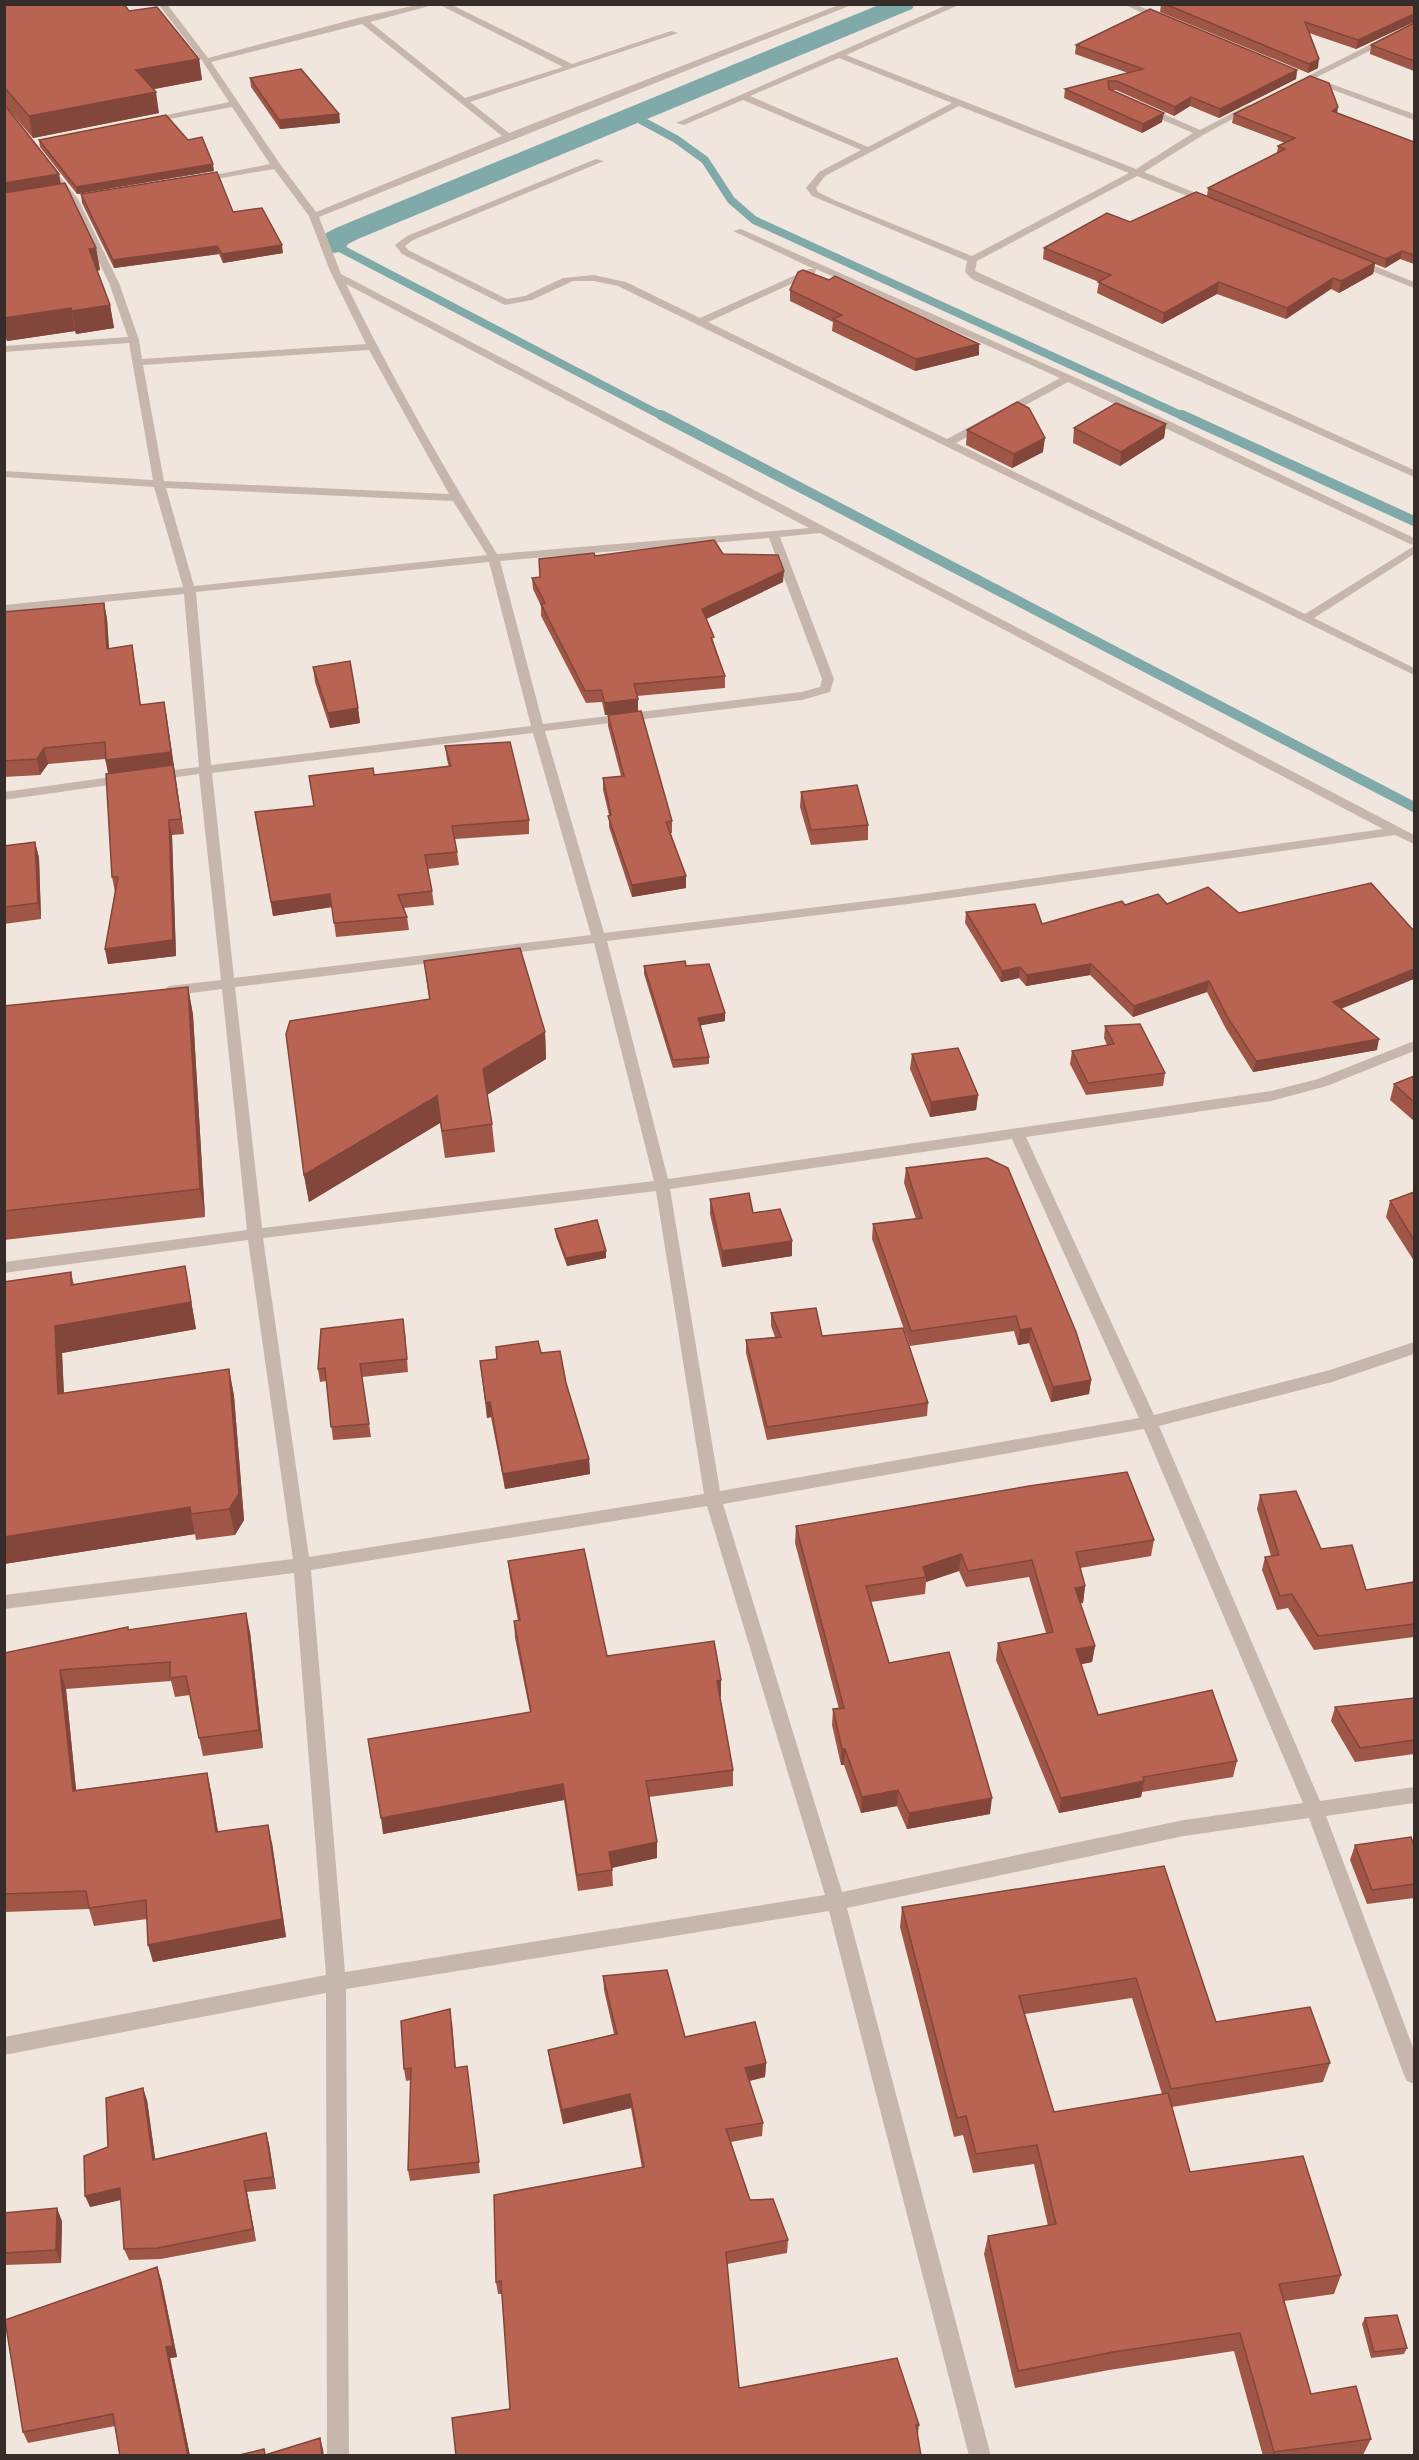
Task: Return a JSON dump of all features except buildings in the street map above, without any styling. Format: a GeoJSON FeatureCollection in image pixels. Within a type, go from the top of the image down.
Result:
{"type":"FeatureCollection","features":[{"type":"Feature","properties":{"kind":"street"},"geometry":{"type":"LineString","coordinates":[[162,4],[206,61],[276,166],[314,216],[338,276],[372,347],[457,498],[494,558],[538,728],[599,938],[662,1185],[713,1499],[836,1902],[980,2456]]}},
{"type":"Feature","properties":{"kind":"street"},"geometry":{"type":"LineString","coordinates":[[206,61],[433,4]]}},
{"type":"Feature","properties":{"kind":"street"},"geometry":{"type":"LineString","coordinates":[[442,4],[571,67]]}},
{"type":"Feature","properties":{"kind":"street"},"geometry":{"type":"LineString","coordinates":[[314,216],[508,137],[850,4]]}},
{"type":"Feature","properties":{"kind":"street"},"geometry":{"type":"LineString","coordinates":[[681,123],[957,4]]}},
{"type":"Feature","properties":{"kind":"street"},"geometry":{"type":"LineString","coordinates":[[1127,4],[1169,22]]}},
{"type":"Feature","properties":{"kind":"street"},"geometry":{"type":"LineString","coordinates":[[362,20],[508,137]]}},
{"type":"Feature","properties":{"kind":"street"},"geometry":{"type":"LineString","coordinates":[[1288,88],[1414,26]]}},
{"type":"Feature","properties":{"kind":"street"},"geometry":{"type":"LineString","coordinates":[[464,101],[674,33]]}},
{"type":"Feature","properties":{"kind":"street"},"geometry":{"type":"LineString","coordinates":[[839,55],[1215,204]]}},
{"type":"Feature","properties":{"kind":"street"},"geometry":{"type":"LineString","coordinates":[[1297,74],[1414,117]]}},
{"type":"Feature","properties":{"kind":"street"},"geometry":{"type":"LineString","coordinates":[[744,97],[868,150]]}},
{"type":"Feature","properties":{"kind":"street"},"geometry":{"type":"LineString","coordinates":[[960,102],[822,174],[811,188],[815,194],[972,260]]}},
{"type":"Feature","properties":{"kind":"street"},"geometry":{"type":"LineString","coordinates":[[1131,103],[1200,133]]}},
{"type":"Feature","properties":{"kind":"street"},"geometry":{"type":"LineString","coordinates":[[972,260],[1138,172],[1200,133],[1258,103]]}},
{"type":"Feature","properties":{"kind":"street"},"geometry":{"type":"LineString","coordinates":[[132,123],[235,104]]}},
{"type":"Feature","properties":{"kind":"street"},"geometry":{"type":"LineString","coordinates":[[599,161],[410,238],[400,245],[405,252],[505,302],[523,300],[568,279],[607,280],[633,289],[1414,672]]}},
{"type":"Feature","properties":{"kind":"street"},"geometry":{"type":"LineString","coordinates":[[44,162],[79,198],[114,283],[134,340],[159,484],[190,591],[205,769],[255,1234],[302,1565],[336,1982],[338,2456]]}},
{"type":"Feature","properties":{"kind":"street"},"geometry":{"type":"LineString","coordinates":[[186,181],[276,166]]}},
{"type":"Feature","properties":{"kind":"street"},"geometry":{"type":"LineString","coordinates":[[62,201],[79,198]]}},
{"type":"Feature","properties":{"kind":"street"},"geometry":{"type":"LineString","coordinates":[[738,231],[1066,379],[1414,542]]}},
{"type":"Feature","properties":{"kind":"street"},"geometry":{"type":"LineString","coordinates":[[1348,258],[1414,285]]}},
{"type":"Feature","properties":{"kind":"street"},"geometry":{"type":"LineString","coordinates":[[972,260],[970,272],[975,277],[1414,474]]}},
{"type":"Feature","properties":{"kind":"street"},"geometry":{"type":"LineString","coordinates":[[700,322],[820,267]]}},
{"type":"Feature","properties":{"kind":"street"},"geometry":{"type":"LineString","coordinates":[[338,276],[1414,840]]}},
{"type":"Feature","properties":{"kind":"street"},"geometry":{"type":"LineString","coordinates":[[4,349],[134,340]]}},
{"type":"Feature","properties":{"kind":"street"},"geometry":{"type":"LineString","coordinates":[[137,362],[372,347]]}},
{"type":"Feature","properties":{"kind":"street"},"geometry":{"type":"LineString","coordinates":[[948,443],[1066,379]]}},
{"type":"Feature","properties":{"kind":"street"},"geometry":{"type":"LineString","coordinates":[[4,474],[457,498]]}},
{"type":"Feature","properties":{"kind":"street"},"geometry":{"type":"LineString","coordinates":[[4,609],[494,558],[773,532],[820,530]]}},
{"type":"Feature","properties":{"kind":"street"},"geometry":{"type":"LineString","coordinates":[[4,796],[802,696],[826,688],[828,679],[773,532]]}},
{"type":"Feature","properties":{"kind":"street"},"geometry":{"type":"LineString","coordinates":[[1305,619],[1414,549]]}},
{"type":"Feature","properties":{"kind":"street"},"geometry":{"type":"LineString","coordinates":[[158,993],[908,900],[1397,831]]}},
{"type":"Feature","properties":{"kind":"street"},"geometry":{"type":"LineString","coordinates":[[4,1268],[255,1234],[662,1185],[1271,1096],[1322,1083],[1414,1046]]}},
{"type":"Feature","properties":{"kind":"street"},"geometry":{"type":"LineString","coordinates":[[1017,1133],[1149,1422],[1315,1811],[1414,2075]]}},
{"type":"Feature","properties":{"kind":"street"},"geometry":{"type":"LineString","coordinates":[[4,1602],[302,1565],[713,1499],[1149,1422],[1332,1376],[1414,1348]]}},
{"type":"Feature","properties":{"kind":"street"},"geometry":{"type":"LineString","coordinates":[[4,2046],[336,1982],[836,1902],[1184,1828],[1414,1795]]}},
{"type":"Feature","properties":{"kind":"waterway"},"geometry":{"type":"LineString","coordinates":[[334,245],[336,239],[348,233],[903,4]]}},
{"type":"Feature","properties":{"kind":"waterway"},"geometry":{"type":"LineString","coordinates":[[635,117],[676,139],[705,160],[731,200],[754,220],[1185,417]]}},
{"type":"Feature","properties":{"kind":"waterway"},"geometry":{"type":"LineString","coordinates":[[334,245],[664,417]]}},
{"type":"Feature","properties":{"kind":"waterway"},"geometry":{"type":"LineString","coordinates":[[661,415],[1414,807]]}},
{"type":"Feature","properties":{"kind":"waterway"},"geometry":{"type":"LineString","coordinates":[[1182,415],[1414,521]]}}]}
